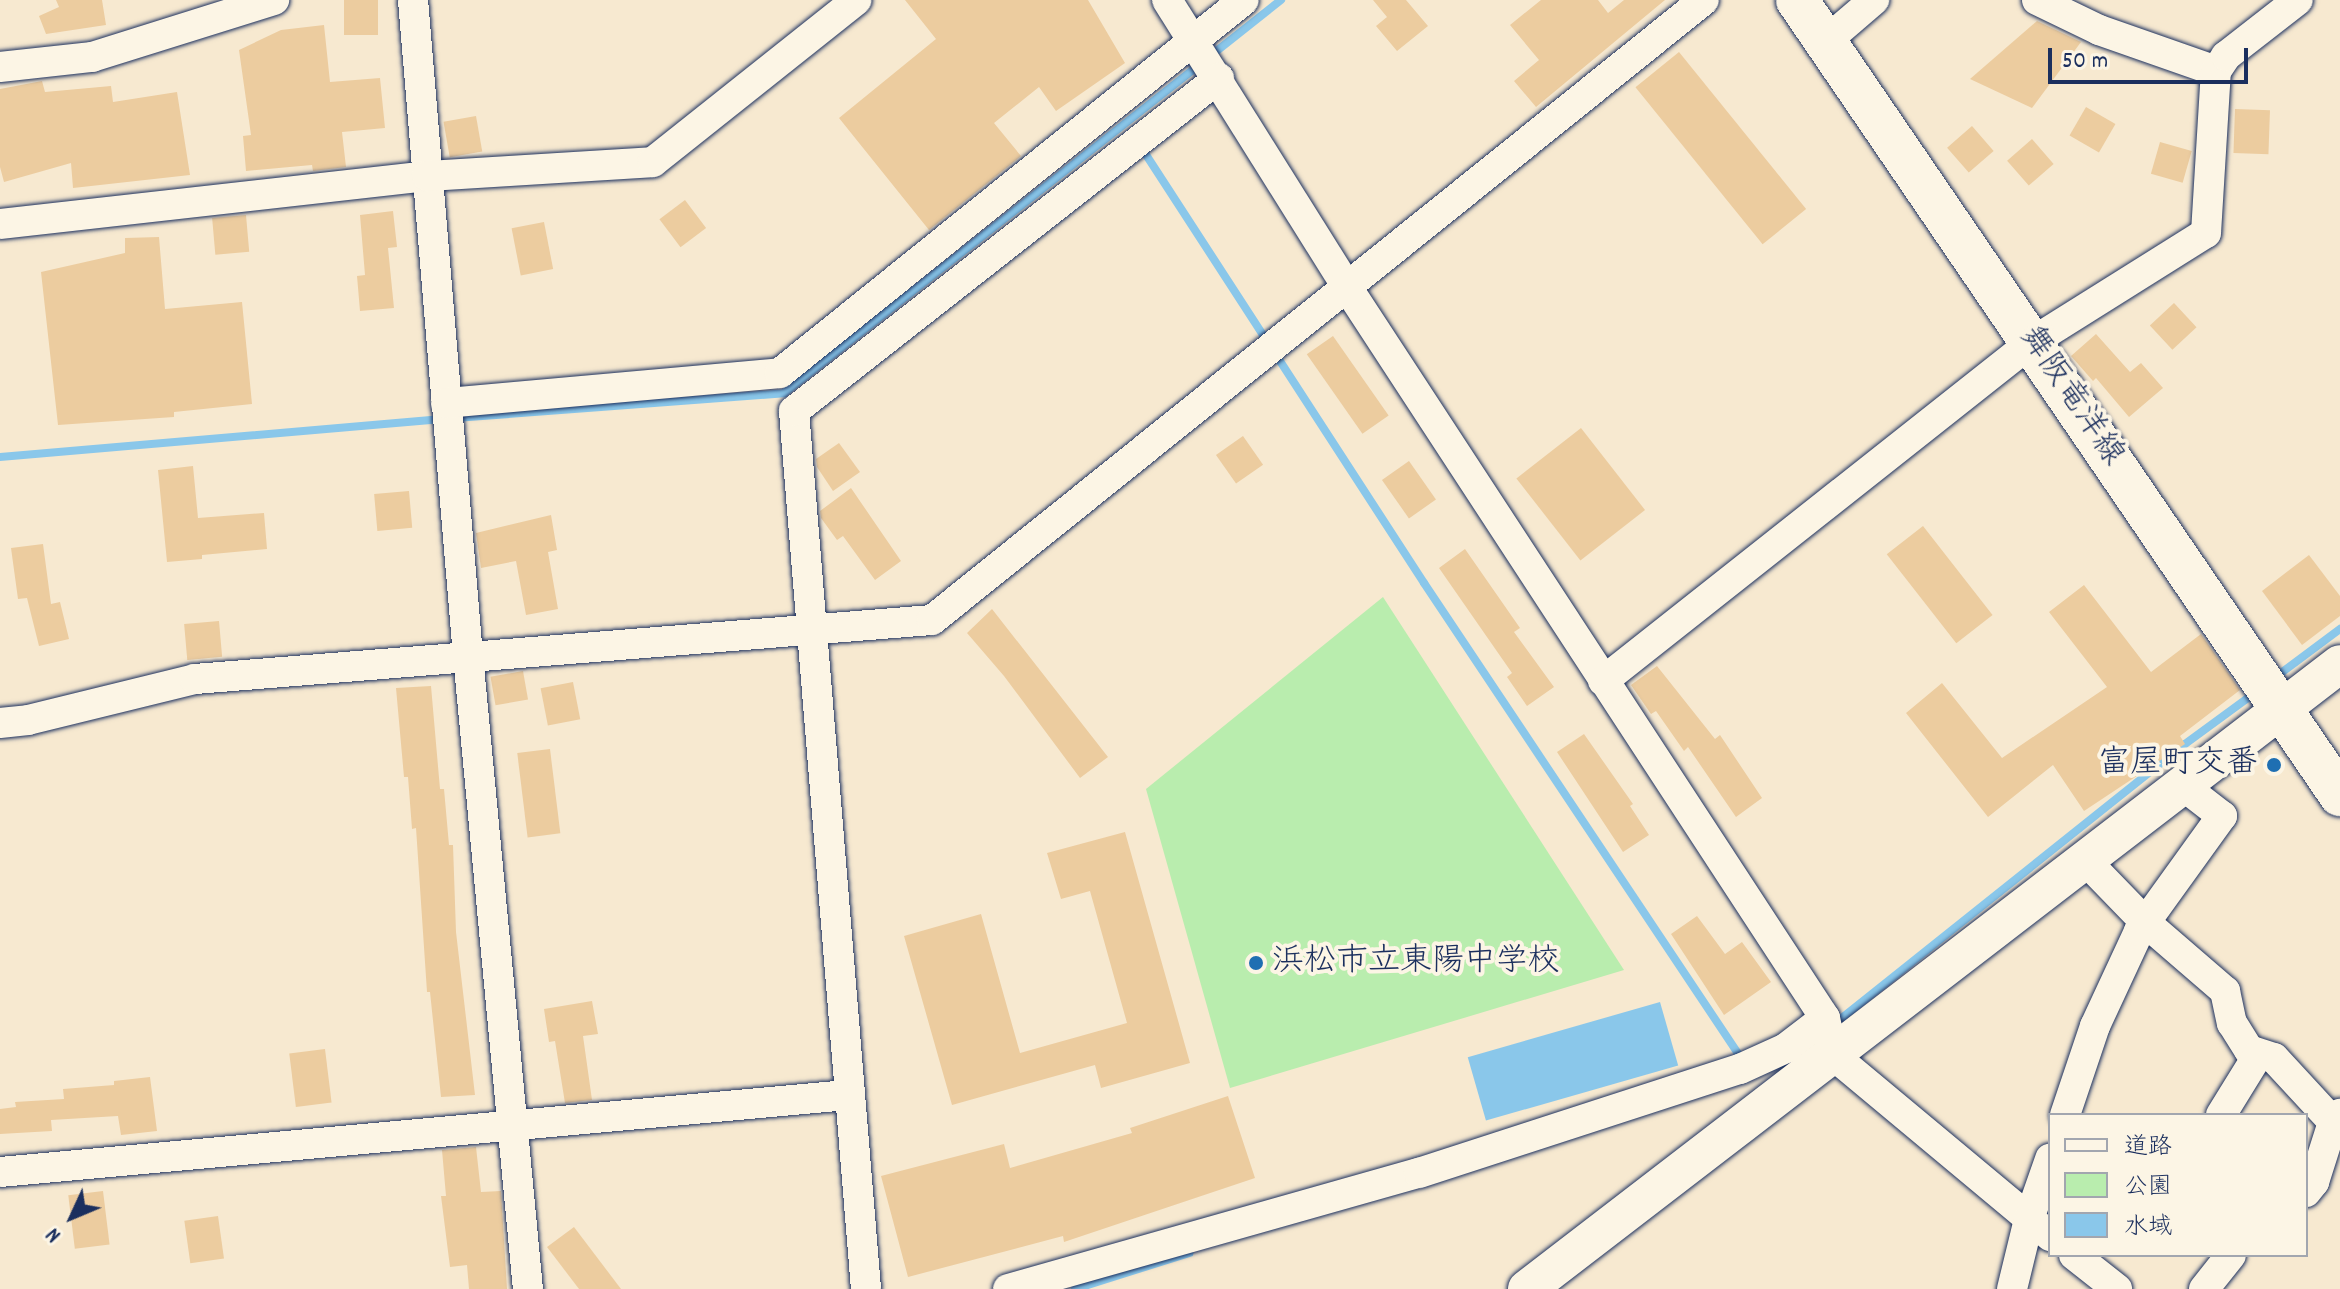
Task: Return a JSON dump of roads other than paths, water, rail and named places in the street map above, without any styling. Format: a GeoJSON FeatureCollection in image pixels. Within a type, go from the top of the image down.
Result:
{"type":"FeatureCollection","features":[{"type":"Feature","properties":{"kind":"main road","name":"舞阪竜洋線"},"geometry":{"type":"LineString","coordinates":[[1797,0],[2340,795]]}},
{"type":"Feature","properties":{"kind":"street"},"geometry":{"type":"LineString","coordinates":[[0,67],[92,57],[274,0]]}},
{"type":"Feature","properties":{"kind":"street"},"geometry":{"type":"LineString","coordinates":[[413,0],[468,656],[528,1289]]}},
{"type":"Feature","properties":{"kind":"street"},"geometry":{"type":"LineString","coordinates":[[0,224],[427,176],[653,162],[857,0]]}},
{"type":"Feature","properties":{"kind":"street"},"geometry":{"type":"LineString","coordinates":[[1167,0],[1219,78],[1345,284],[1829,1036],[2040,1228]]}},
{"type":"Feature","properties":{"kind":"street"},"geometry":{"type":"LineString","coordinates":[[448,412],[780,373],[1244,0]]}},
{"type":"Feature","properties":{"kind":"street"},"geometry":{"type":"LineString","coordinates":[[0,723],[28,720],[195,679],[932,620],[1345,284],[1704,0]]}},
{"type":"Feature","properties":{"kind":"street"},"geometry":{"type":"LineString","coordinates":[[1825,42],[1874,0]]}},
{"type":"Feature","properties":{"kind":"street"},"geometry":{"type":"LineString","coordinates":[[2037,0],[2099,30],[2216,71]]}},
{"type":"Feature","properties":{"kind":"street"},"geometry":{"type":"LineString","coordinates":[[1603,681],[2032,342],[2206,233],[2216,71],[2226,56],[2298,0]]}},
{"type":"Feature","properties":{"kind":"street"},"geometry":{"type":"LineString","coordinates":[[866,1289],[847,1095],[794,411],[1219,78]]}},
{"type":"Feature","properties":{"kind":"street"},"geometry":{"type":"LineString","coordinates":[[1527,1289],[1829,1036],[2085,860],[2340,664]]}},
{"type":"Feature","properties":{"kind":"street"},"geometry":{"type":"LineString","coordinates":[[2066,1113],[2095,1026],[2145,922],[2222,816],[2182,785]]}},
{"type":"Feature","properties":{"kind":"street"},"geometry":{"type":"LineString","coordinates":[[2085,860],[2145,922],[2225,991],[2232,1023],[2249,1050],[2274,1058],[2336,1118],[2314,1182],[2308,1190]]}},
{"type":"Feature","properties":{"kind":"street"},"geometry":{"type":"LineString","coordinates":[[1008,1289],[1042,1285],[1419,1173],[1740,1069],[1786,1048],[1829,1036]]}},
{"type":"Feature","properties":{"kind":"street"},"geometry":{"type":"LineString","coordinates":[[2222,1113],[2258,1055]]}},
{"type":"Feature","properties":{"kind":"street"},"geometry":{"type":"LineString","coordinates":[[0,1172],[847,1095]]}},
{"type":"Feature","properties":{"kind":"street"},"geometry":{"type":"LineString","coordinates":[[2012,1289],[2040,1228],[2048,1173]]}},
{"type":"Feature","properties":{"kind":"street"},"geometry":{"type":"LineString","coordinates":[[2077,1257],[2117,1289]]}},
{"type":"Feature","properties":{"kind":"street"},"geometry":{"type":"LineString","coordinates":[[2204,1289],[2229,1257]]}},
{"type":"Feature","properties":{"kind":"water"},"geometry":{"type":"Polygon","coordinates":[[[1660,1002],[1678,1065],[1486,1121],[1468,1057],[1660,1002]]]}},
{"type":"Feature","properties":{"kind":"waterway"},"geometry":{"type":"LineString","coordinates":[[1209,57],[1281,0]]}},
{"type":"Feature","properties":{"kind":"waterway"},"geometry":{"type":"LineString","coordinates":[[455,418],[784,393],[1199,65]]}},
{"type":"Feature","properties":{"kind":"waterway"},"geometry":{"type":"LineString","coordinates":[[1141,147],[1424,583],[1743,1061]]}},
{"type":"Feature","properties":{"kind":"waterway"},"geometry":{"type":"LineString","coordinates":[[0,457],[442,419]]}},
{"type":"Feature","properties":{"kind":"waterway"},"geometry":{"type":"LineString","coordinates":[[2273,679],[2340,629]]}},
{"type":"Feature","properties":{"kind":"waterway"},"geometry":{"type":"LineString","coordinates":[[1833,1025],[2185,744],[2256,692]]}},
{"type":"Feature","properties":{"kind":"waterway"},"geometry":{"type":"LineString","coordinates":[[1075,1289],[1189,1253]]}},
{"type":"Feature","properties":{"kind":"place","name":"富屋町交番"},"geometry":{"type":"Point","coordinates":[2274,765]}},
{"type":"Feature","properties":{"kind":"place","name":"浜松市立東陽中学校"},"geometry":{"type":"Point","coordinates":[1256,963]}}]}
